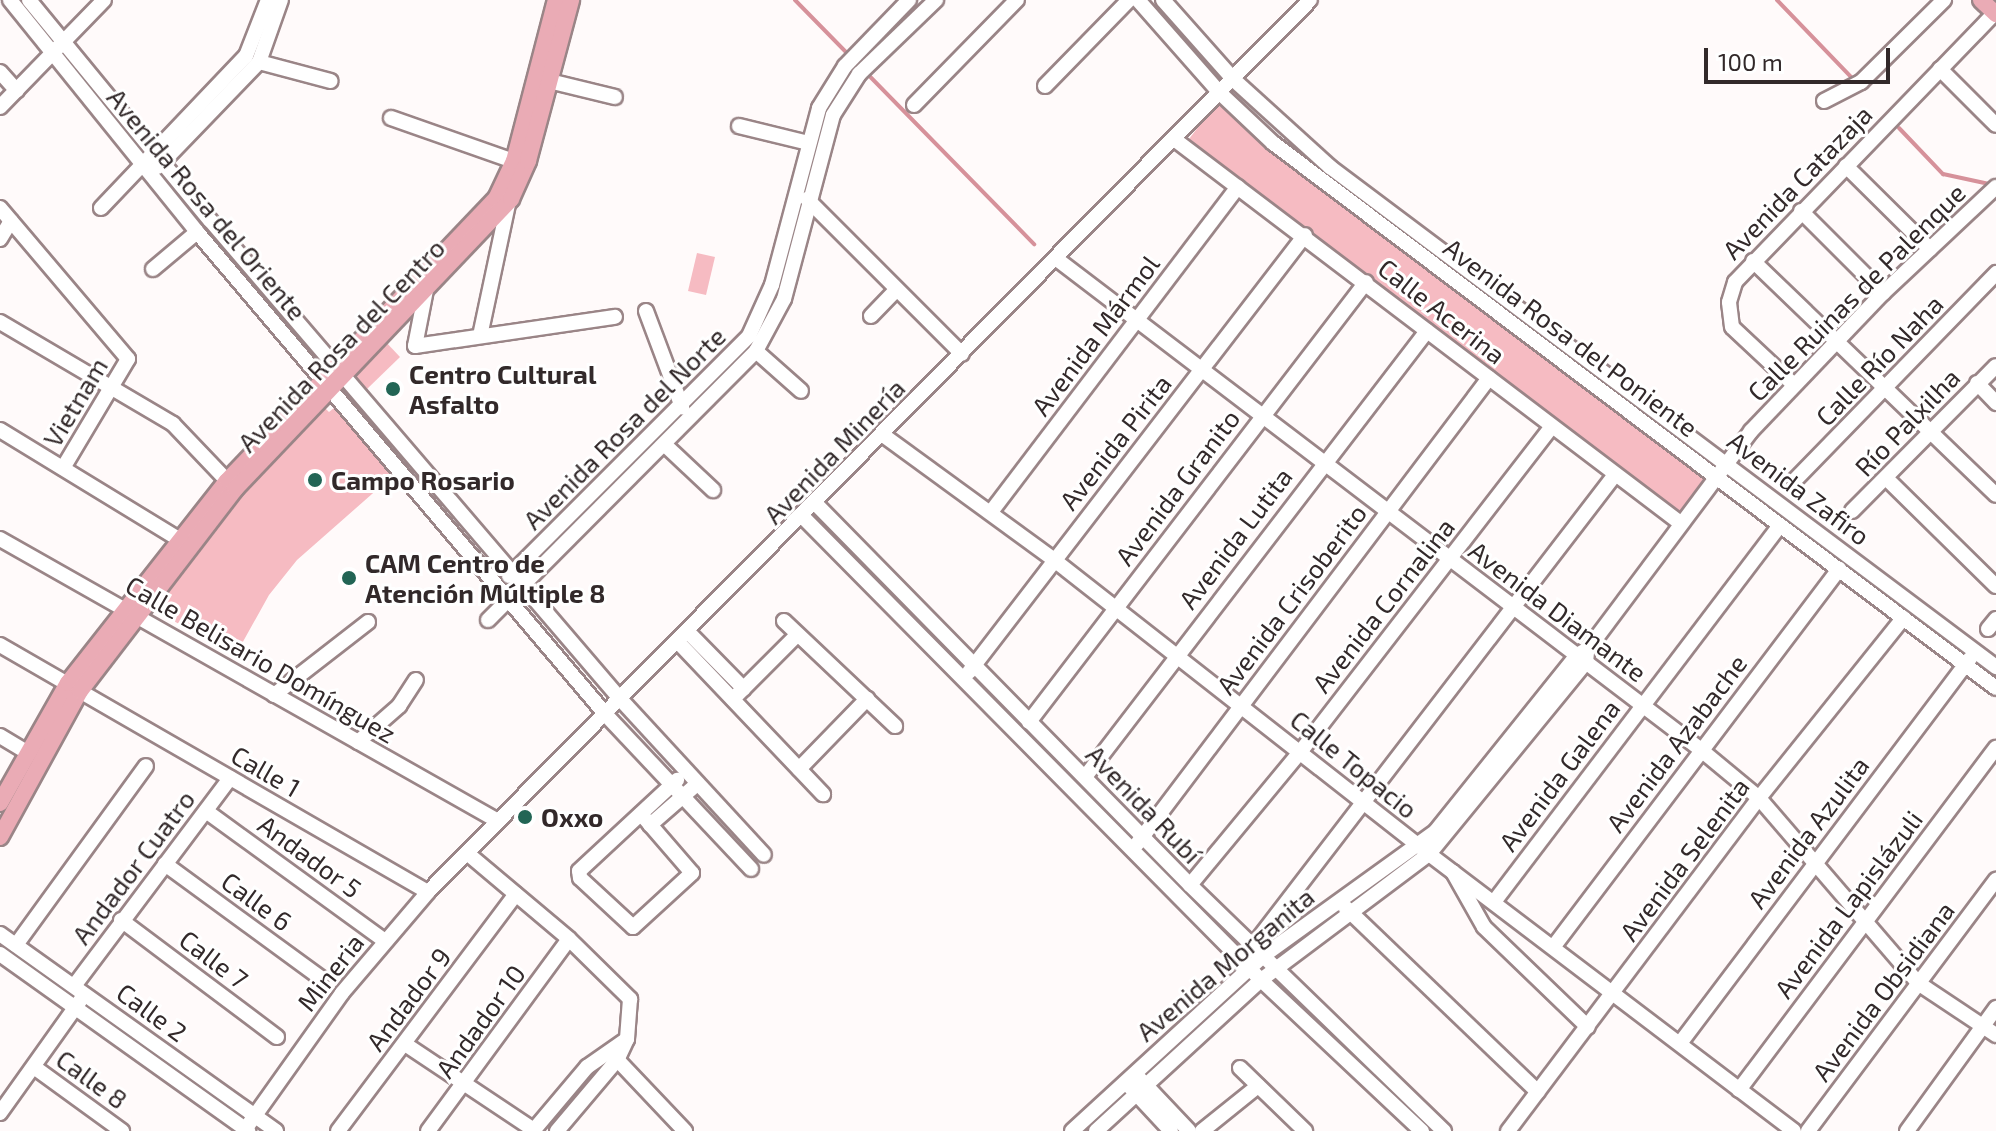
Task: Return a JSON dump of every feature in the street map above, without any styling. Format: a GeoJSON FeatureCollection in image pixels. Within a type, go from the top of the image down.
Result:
{"type":"FeatureCollection","features":[{"type":"Feature","properties":{"kind":"main road","name":"Avenida Rosa del Centro"},"geometry":{"type":"LineString","coordinates":[[338,370],[426,290],[508,204],[528,161],[556,0]]}},
{"type":"Feature","properties":{"kind":"main road","name":"Avenida Rosa del Centro"},"geometry":{"type":"LineString","coordinates":[[74,687],[231,485],[496,199],[514,161],[571,0]]}},
{"type":"Feature","properties":{"kind":"main road"},"geometry":{"type":"LineString","coordinates":[[1981,0],[1994,18]]}},
{"type":"Feature","properties":{"kind":"main road"},"geometry":{"type":"LineString","coordinates":[[0,803],[28,753],[74,687]]}},
{"type":"Feature","properties":{"kind":"main road"},"geometry":{"type":"LineString","coordinates":[[0,837],[74,687]]}},
{"type":"Feature","properties":{"kind":"street","name":"Avenida Rosa del Oriente"},"geometry":{"type":"LineString","coordinates":[[10,0],[197,232],[513,600],[607,716],[751,869]]}},
{"type":"Feature","properties":{"kind":"street","name":"Avenida Rosa del Oriente"},"geometry":{"type":"LineString","coordinates":[[29,0],[338,370],[527,585],[622,701],[764,855]]}},
{"type":"Feature","properties":{"kind":"street"},"geometry":{"type":"LineString","coordinates":[[0,107],[104,0]]}},
{"type":"Feature","properties":{"kind":"street"},"geometry":{"type":"LineString","coordinates":[[146,168],[153,150],[246,56],[268,0]]}},
{"type":"Feature","properties":{"kind":"street"},"geometry":{"type":"LineString","coordinates":[[101,208],[132,178],[146,168],[163,163],[259,62],[281,0]]}},
{"type":"Feature","properties":{"kind":"street","name":"Avenida Rosa del Norte"},"geometry":{"type":"LineString","coordinates":[[500,585],[682,407],[749,336],[759,318],[819,108],[909,0]]}},
{"type":"Feature","properties":{"kind":"street","name":"Avenida Rosa del Norte"},"geometry":{"type":"LineString","coordinates":[[488,620],[513,600],[756,351],[784,299],[833,115],[858,64],[936,0]]}},
{"type":"Feature","properties":{"kind":"street"},"geometry":{"type":"LineString","coordinates":[[914,105],[1017,0]]}},
{"type":"Feature","properties":{"kind":"street"},"geometry":{"type":"LineString","coordinates":[[1045,86],[1129,0]]}},
{"type":"Feature","properties":{"kind":"street","name":"Avenida Rosa del Poniente"},"geometry":{"type":"LineString","coordinates":[[1138,0],[1220,93],[1273,143],[1484,292]]}},
{"type":"Feature","properties":{"kind":"street"},"geometry":{"type":"LineString","coordinates":[[1163,0],[1234,80]]}},
{"type":"Feature","properties":{"kind":"street","name":"Avenida Minería"},"geometry":{"type":"LineString","coordinates":[[467,853],[817,505],[1310,0]]}},
{"type":"Feature","properties":{"kind":"street"},"geometry":{"type":"LineString","coordinates":[[1824,101],[1861,82],[1944,0]]}},
{"type":"Feature","properties":{"kind":"street"},"geometry":{"type":"LineString","coordinates":[[1970,0],[1994,18]]}},
{"type":"Feature","properties":{"kind":"street","name":"Avenida Catazaja"},"geometry":{"type":"LineString","coordinates":[[1793,384],[1732,327],[1729,302],[1735,282],[1940,69],[1994,18]]}},
{"type":"Feature","properties":{"kind":"street"},"geometry":{"type":"LineString","coordinates":[[259,62],[331,81]]}},
{"type":"Feature","properties":{"kind":"street"},"geometry":{"type":"LineString","coordinates":[[1940,69],[1996,125]]}},
{"type":"Feature","properties":{"kind":"street"},"geometry":{"type":"LineString","coordinates":[[0,72],[17,91]]}},
{"type":"Feature","properties":{"kind":"street"},"geometry":{"type":"LineString","coordinates":[[543,80],[615,97]]}},
{"type":"Feature","properties":{"kind":"street","name":"Avenida Zafiro"},"geometry":{"type":"LineString","coordinates":[[1234,80],[1330,167],[1484,292],[1720,468],[1996,667]]}},
{"type":"Feature","properties":{"kind":"street"},"geometry":{"type":"LineString","coordinates":[[391,118],[514,161]]}},
{"type":"Feature","properties":{"kind":"street"},"geometry":{"type":"LineString","coordinates":[[739,126],[809,143]]}},
{"type":"Feature","properties":{"kind":"street","name":"Calle Acerina"},"geometry":{"type":"LineString","coordinates":[[1174,139],[1305,235],[1551,428],[1679,522]]}},
{"type":"Feature","properties":{"kind":"street"},"geometry":{"type":"LineString","coordinates":[[1846,166],[1930,249]]}},
{"type":"Feature","properties":{"kind":"street","name":"Avenida Mármol"},"geometry":{"type":"LineString","coordinates":[[991,512],[1238,187]]}},
{"type":"Feature","properties":{"kind":"street"},"geometry":{"type":"LineString","coordinates":[[798,190],[962,354]]}},
{"type":"Feature","properties":{"kind":"street","name":"Calle Ruinas de Palenque"},"geometry":{"type":"LineString","coordinates":[[1424,850],[1436,831],[1584,656],[1679,522],[1751,431],[1883,293],[1993,190]]}},
{"type":"Feature","properties":{"kind":"street"},"geometry":{"type":"LineString","coordinates":[[480,336],[508,204]]}},
{"type":"Feature","properties":{"kind":"street"},"geometry":{"type":"LineString","coordinates":[[0,208],[11,221],[0,239]]}},
{"type":"Feature","properties":{"kind":"street"},"geometry":{"type":"LineString","coordinates":[[1801,211],[1883,293]]}},
{"type":"Feature","properties":{"kind":"street","name":"Vietnam"},"geometry":{"type":"LineString","coordinates":[[11,221],[128,359],[63,468]]}},
{"type":"Feature","properties":{"kind":"street"},"geometry":{"type":"LineString","coordinates":[[153,269],[197,232]]}},
{"type":"Feature","properties":{"kind":"street","name":"Avenida Pirita"},"geometry":{"type":"LineString","coordinates":[[968,673],[1305,235]]}},
{"type":"Feature","properties":{"kind":"street","name":"Avenida Diamante"},"geometry":{"type":"LineString","coordinates":[[1058,260],[1510,606],[1584,656],[1700,749],[1759,798],[1862,923],[1918,983],[1996,1035]]}},
{"type":"Feature","properties":{"kind":"street"},"geometry":{"type":"LineString","coordinates":[[1753,261],[1996,495]]}},
{"type":"Feature","properties":{"kind":"street","name":"Calle Río Naha"},"geometry":{"type":"LineString","coordinates":[[1795,480],[1887,389],[1996,273]]}},
{"type":"Feature","properties":{"kind":"street","name":"Avenida Granito"},"geometry":{"type":"LineString","coordinates":[[1029,722],[1261,415],[1366,282]]}},
{"type":"Feature","properties":{"kind":"street"},"geometry":{"type":"LineString","coordinates":[[871,316],[897,289]]}},
{"type":"Feature","properties":{"kind":"street"},"geometry":{"type":"LineString","coordinates":[[426,290],[415,346],[615,317]]}},
{"type":"Feature","properties":{"kind":"street"},"geometry":{"type":"LineString","coordinates":[[646,311],[682,407]]}},
{"type":"Feature","properties":{"kind":"street"},"geometry":{"type":"LineString","coordinates":[[0,322],[173,424],[231,485]]}},
{"type":"Feature","properties":{"kind":"street","name":"Avenida Lutita"},"geometry":{"type":"LineString","coordinates":[[1085,777],[1322,461],[1427,331]]}},
{"type":"Feature","properties":{"kind":"street"},"geometry":{"type":"LineString","coordinates":[[756,351],[801,391]]}},
{"type":"Feature","properties":{"kind":"street","name":"Río Palxilha"},"geometry":{"type":"LineString","coordinates":[[1852,511],[1996,366]]}},
{"type":"Feature","properties":{"kind":"street","name":"Avenida Crisoberito"},"geometry":{"type":"LineString","coordinates":[[1132,849],[1489,378]]}},
{"type":"Feature","properties":{"kind":"street"},"geometry":{"type":"LineString","coordinates":[[1977,383],[1996,403]]}},
{"type":"Feature","properties":{"kind":"street","name":"Avenida Cornalina"},"geometry":{"type":"LineString","coordinates":[[1190,885],[1301,751],[1551,428]]}},
{"type":"Feature","properties":{"kind":"street"},"geometry":{"type":"LineString","coordinates":[[0,430],[185,543]]}},
{"type":"Feature","properties":{"kind":"street","name":"Calle Topacio"},"geometry":{"type":"LineString","coordinates":[[883,435],[1053,559],[1424,850],[1681,1042],[1794,1131]]}},
{"type":"Feature","properties":{"kind":"street"},"geometry":{"type":"LineString","coordinates":[[665,445],[713,490]]}},
{"type":"Feature","properties":{"kind":"street"},"geometry":{"type":"LineString","coordinates":[[1720,468],[1780,525],[1996,688]]}},
{"type":"Feature","properties":{"kind":"street"},"geometry":{"type":"LineString","coordinates":[[1258,951],[1364,801],[1510,606],[1614,476]]}},
{"type":"Feature","properties":{"kind":"street"},"geometry":{"type":"LineString","coordinates":[[1886,478],[1996,586]]}},
{"type":"Feature","properties":{"kind":"street","name":"Avenida Rubí"},"geometry":{"type":"LineString","coordinates":[[817,505],[1132,849],[1261,980],[1444,1131]]}},
{"type":"Feature","properties":{"kind":"street","name":"Avenida Rubí"},"geometry":{"type":"LineString","coordinates":[[803,517],[968,673],[1029,722],[1085,777],[1258,951],[1379,1079],[1422,1131]]}},
{"type":"Feature","properties":{"kind":"street","name":"Avenida Galena"},"geometry":{"type":"LineString","coordinates":[[1494,902],[1780,525]]}},
{"type":"Feature","properties":{"kind":"street","name":"Calle Belisario Domínguez"},"geometry":{"type":"LineString","coordinates":[[0,539],[498,821]]}},
{"type":"Feature","properties":{"kind":"street","name":"Avenida Azabache"},"geometry":{"type":"LineString","coordinates":[[1554,946],[1839,569]]}},
{"type":"Feature","properties":{"kind":"street","name":"Avenida Selenita"},"geometry":{"type":"LineString","coordinates":[[1508,1131],[1759,798],[1903,618]]}},
{"type":"Feature","properties":{"kind":"street"},"geometry":{"type":"LineString","coordinates":[[784,621],[895,726]]}},
{"type":"Feature","properties":{"kind":"street"},"geometry":{"type":"LineString","coordinates":[[274,695],[368,622]]}},
{"type":"Feature","properties":{"kind":"street"},"geometry":{"type":"LineString","coordinates":[[738,694],[797,635]]}},
{"type":"Feature","properties":{"kind":"street"},"geometry":{"type":"LineString","coordinates":[[684,638],[738,694],[823,794]]}},
{"type":"Feature","properties":{"kind":"street","name":"Calle 1"},"geometry":{"type":"LineString","coordinates":[[0,645],[428,892]]}},
{"type":"Feature","properties":{"kind":"street","name":"Avenida Azulita"},"geometry":{"type":"LineString","coordinates":[[1681,1042],[1976,653]]}},
{"type":"Feature","properties":{"kind":"street"},"geometry":{"type":"LineString","coordinates":[[358,742],[399,706],[416,680]]}},
{"type":"Feature","properties":{"kind":"street"},"geometry":{"type":"LineString","coordinates":[[799,769],[867,699]]}},
{"type":"Feature","properties":{"kind":"street"},"geometry":{"type":"LineString","coordinates":[[0,736],[28,753]]}},
{"type":"Feature","properties":{"kind":"street","name":"Avenida Lapislázuli"},"geometry":{"type":"LineString","coordinates":[[1739,1090],[1996,748]]}},
{"type":"Feature","properties":{"kind":"street"},"geometry":{"type":"LineString","coordinates":[[16,945],[146,766]]}},
{"type":"Feature","properties":{"kind":"street"},"geometry":{"type":"LineString","coordinates":[[645,819],[692,873],[633,927],[579,874],[676,791],[686,772]]}},
{"type":"Feature","properties":{"kind":"street","name":"Andador Cuatro"},"geometry":{"type":"LineString","coordinates":[[0,1113],[76,1007],[80,990],[121,920],[230,778]]}},
{"type":"Feature","properties":{"kind":"street"},"geometry":{"type":"LineString","coordinates":[[676,791],[697,784]]}},
{"type":"Feature","properties":{"kind":"street","name":"Andador 5"},"geometry":{"type":"LineString","coordinates":[[206,811],[385,941]]}},
{"type":"Feature","properties":{"kind":"street","name":"Avenida Morganita"},"geometry":{"type":"LineString","coordinates":[[1072,1131],[1258,951],[1424,850]]}},
{"type":"Feature","properties":{"kind":"street","name":"Avenida Morganita"},"geometry":{"type":"LineString","coordinates":[[1096,1131],[1261,980],[1351,913],[1424,850]]}},
{"type":"Feature","properties":{"kind":"street"},"geometry":{"type":"LineString","coordinates":[[405,1044],[463,1086],[534,1130],[627,1039],[630,999],[569,939],[467,853]]}},
{"type":"Feature","properties":{"kind":"street","name":"Mineria"},"geometry":{"type":"LineString","coordinates":[[246,1130],[385,941],[467,853]]}},
{"type":"Feature","properties":{"kind":"street","name":"Calle 6"},"geometry":{"type":"LineString","coordinates":[[165,864],[321,978]]}},
{"type":"Feature","properties":{"kind":"street"},"geometry":{"type":"LineString","coordinates":[[1453,872],[1484,927],[1588,1027]]}},
{"type":"Feature","properties":{"kind":"street","name":"Avenida Obsidiana"},"geometry":{"type":"LineString","coordinates":[[1808,1131],[1996,880]]}},
{"type":"Feature","properties":{"kind":"street","name":"Andador 9"},"geometry":{"type":"LineString","coordinates":[[338,1131],[516,894]]}},
{"type":"Feature","properties":{"kind":"street"},"geometry":{"type":"LineString","coordinates":[[1339,901],[1538,1092]]}},
{"type":"Feature","properties":{"kind":"street","name":"Calle 7"},"geometry":{"type":"LineString","coordinates":[[121,920],[277,1037]]}},
{"type":"Feature","properties":{"kind":"street","name":"Calle 2"},"geometry":{"type":"LineString","coordinates":[[0,934],[276,1131]]}},
{"type":"Feature","properties":{"kind":"street","name":"Andador 10"},"geometry":{"type":"LineString","coordinates":[[428,1131],[569,939]]}},
{"type":"Feature","properties":{"kind":"street","name":"Calle 2"},"geometry":{"type":"LineString","coordinates":[[0,954],[246,1130]]}},
{"type":"Feature","properties":{"kind":"street"},"geometry":{"type":"LineString","coordinates":[[1907,1131],[1996,1008]]}},
{"type":"Feature","properties":{"kind":"street"},"geometry":{"type":"LineString","coordinates":[[612,1054],[682,1130]]}},
{"type":"Feature","properties":{"kind":"street"},"geometry":{"type":"LineString","coordinates":[[557,1131],[612,1054]]}},
{"type":"Feature","properties":{"kind":"street","name":"Calle 8"},"geometry":{"type":"LineString","coordinates":[[34,1067],[122,1131]]}},
{"type":"Feature","properties":{"kind":"street"},"geometry":{"type":"LineString","coordinates":[[1240,1068],[1305,1131]]}},
{"type":"Feature","properties":{"kind":"street"},"geometry":{"type":"LineString","coordinates":[[1129,1077],[1171,1131]]}},
{"type":"Feature","properties":{"kind":"street"},"geometry":{"type":"LineString","coordinates":[[1202,1131],[1258,1086]]}},
{"type":"Feature","properties":{"kind":"street"},"geometry":{"type":"LineString","coordinates":[[1141,1090],[1189,1131]]}},
{"type":"Feature","properties":{"kind":"shaded area"},"geometry":{"type":"Polygon","coordinates":[[[1219,100],[1707,478],[1677,517],[1189,139],[1219,100]]]}},
{"type":"Feature","properties":{"kind":"shaded area"},"geometry":{"type":"Polygon","coordinates":[[[697,253],[715,257],[706,295],[688,291],[697,253]]]}},
{"type":"Feature","properties":{"kind":"shaded area"},"geometry":{"type":"Polygon","coordinates":[[[384,340],[400,357],[366,390],[350,374],[384,340]]]}},
{"type":"Feature","properties":{"kind":"shaded area"},"geometry":{"type":"Polygon","coordinates":[[[339,404],[397,472],[297,560],[269,595],[235,656],[151,608],[235,495],[322,405],[329,412],[339,404]]]}},
{"type":"Feature","properties":{"kind":"waterway"},"geometry":{"type":"LineString","coordinates":[[795,0],[1034,244]]}},
{"type":"Feature","properties":{"kind":"waterway"},"geometry":{"type":"LineString","coordinates":[[1777,0],[1851,77]]}},
{"type":"Feature","properties":{"kind":"waterway"},"geometry":{"type":"LineString","coordinates":[[1899,128],[1943,174],[1994,185]]}},
{"type":"Feature","properties":{"kind":"place","name":"Centro Cultural Asfalto"},"geometry":{"type":"Point","coordinates":[393,389]}},
{"type":"Feature","properties":{"kind":"place","name":"Campo Rosario"},"geometry":{"type":"Point","coordinates":[315,480]}},
{"type":"Feature","properties":{"kind":"place","name":"CAM Centro de Atención Múltiple 8"},"geometry":{"type":"Point","coordinates":[349,578]}},
{"type":"Feature","properties":{"kind":"place","name":"Oxxo"},"geometry":{"type":"Point","coordinates":[525,817]}}]}
